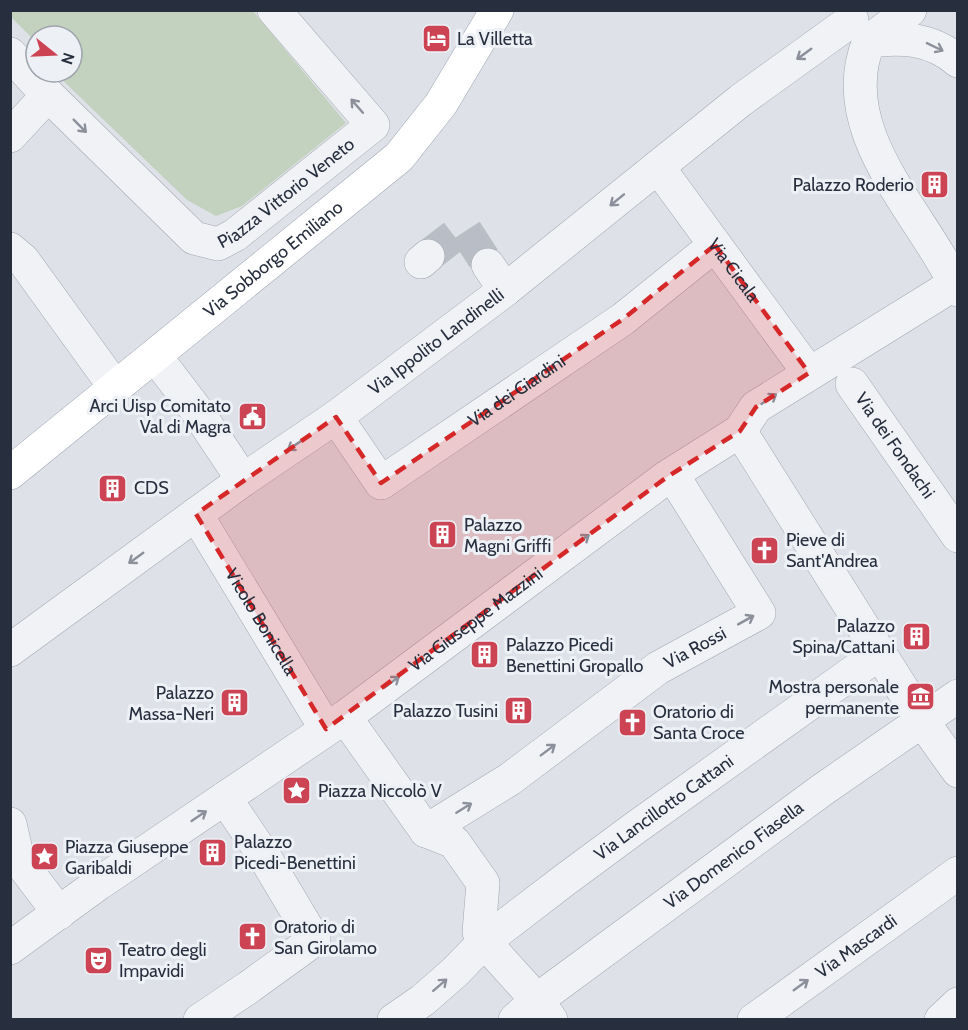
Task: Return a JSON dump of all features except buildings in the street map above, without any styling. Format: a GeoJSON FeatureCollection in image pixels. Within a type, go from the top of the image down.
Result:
{"type":"FeatureCollection","features":[{"type":"Feature","properties":{"kind":"main road","name":"Via Sobborgo Emiliano"},"geometry":{"type":"LineString","coordinates":[[10,473],[399,158],[441,104],[497,10]]}},
{"type":"Feature","properties":{"kind":"street","name":"Piazza Vittorio Veneto"},"geometry":{"type":"LineString","coordinates":[[10,54],[48,95],[194,238],[218,244],[235,235],[373,125],[274,10]]}},
{"type":"Feature","properties":{"kind":"street","name":"Via Ippolito Landinelli"},"geometry":{"type":"LineString","coordinates":[[10,650],[243,480],[336,417],[496,277],[658,167],[741,99],[855,24],[910,10]]}},
{"type":"Feature","properties":{"kind":"street"},"geometry":{"type":"LineString","coordinates":[[952,286],[895,189],[879,157],[865,117],[855,24],[898,38],[938,47],[957,61]]}},
{"type":"Feature","properties":{"kind":"street"},"geometry":{"type":"LineString","coordinates":[[10,136],[48,95]]}},
{"type":"Feature","properties":{"kind":"street","name":"Via Cicala"},"geometry":{"type":"LineString","coordinates":[[658,167],[715,245],[833,370]]}},
{"type":"Feature","properties":{"kind":"street","name":"Via dei Giardini"},"geometry":{"type":"LineString","coordinates":[[336,417],[381,483],[623,319],[715,245]]}},
{"type":"Feature","properties":{"kind":"street"},"geometry":{"type":"LineString","coordinates":[[10,249],[23,260],[112,383]]}},
{"type":"Feature","properties":{"kind":"street","name":"Via Giuseppe Mazzini"},"geometry":{"type":"LineString","coordinates":[[10,948],[98,884],[335,723],[672,474],[740,431],[756,407],[833,370],[952,286]]}},
{"type":"Feature","properties":{"kind":"street"},"geometry":{"type":"LineString","coordinates":[[165,369],[197,411],[243,480]]}},
{"type":"Feature","properties":{"kind":"street","name":"Via dei Fondachi"},"geometry":{"type":"LineString","coordinates":[[833,370],[957,536]]}},
{"type":"Feature","properties":{"kind":"street"},"geometry":{"type":"LineString","coordinates":[[740,431],[923,722],[957,771]]}},
{"type":"Feature","properties":{"kind":"street","name":"Via Rossi"},"geometry":{"type":"LineString","coordinates":[[425,830],[501,785],[658,668],[759,613],[672,474]]}},
{"type":"Feature","properties":{"kind":"street","name":"Vicolo Bonicella"},"geometry":{"type":"LineString","coordinates":[[196,514],[335,723]]}},
{"type":"Feature","properties":{"kind":"street","name":"Via Lancillotto Cattani"},"geometry":{"type":"LineString","coordinates":[[485,941],[644,821],[880,653]]}},
{"type":"Feature","properties":{"kind":"street","name":"Via Domenico Fiasella"},"geometry":{"type":"LineString","coordinates":[[535,1013],[822,790],[923,722],[957,696]]}},
{"type":"Feature","properties":{"kind":"street"},"geometry":{"type":"LineString","coordinates":[[335,723],[425,830],[454,842],[483,883],[479,932],[535,1013]]}},
{"type":"Feature","properties":{"kind":"street"},"geometry":{"type":"LineString","coordinates":[[200,1020],[314,940],[264,856],[225,798]]}},
{"type":"Feature","properties":{"kind":"street"},"geometry":{"type":"LineString","coordinates":[[10,824],[18,859],[59,913]]}},
{"type":"Feature","properties":{"kind":"street","name":"Via Mascardi"},"geometry":{"type":"LineString","coordinates":[[754,1020],[957,873]]}},
{"type":"Feature","properties":{"kind":"street"},"geometry":{"type":"LineString","coordinates":[[393,1020],[423,1000],[485,941]]}},
{"type":"Feature","properties":{"kind":"street"},"geometry":{"type":"LineString","coordinates":[[941,1020],[957,1004]]}},
{"type":"Feature","properties":{"kind":"highlighted area"},"geometry":{"type":"Polygon","coordinates":[[[715,245],[809,373],[756,407],[740,431],[667,477],[326,729],[196,514],[336,417],[381,483],[623,319],[715,245]]]}},
{"type":"Feature","properties":{"kind":"green space"},"geometry":{"type":"Polygon","coordinates":[[[10,11],[253,11],[346,123],[242,206],[216,216],[187,200],[66,84],[84,84],[84,24],[24,24],[24,30],[11,17],[10,11]]]}},
{"type":"Feature","properties":{"kind":"tunnel"},"geometry":{"type":"LineString","coordinates":[[428,256],[464,228],[488,265]]}},
{"type":"Feature","properties":{"kind":"place","name":"La Villetta"},"geometry":{"type":"Point","coordinates":[436,39]}},
{"type":"Feature","properties":{"kind":"place","name":"Palazzo Roderio"},"geometry":{"type":"Point","coordinates":[935,185]}},
{"type":"Feature","properties":{"kind":"place","name":"Arci Uisp Comitato Val di Magra"},"geometry":{"type":"Point","coordinates":[252,416]}},
{"type":"Feature","properties":{"kind":"place","name":"CDS"},"geometry":{"type":"Point","coordinates":[113,488]}},
{"type":"Feature","properties":{"kind":"place","name":"Palazzo Magni Griffi"},"geometry":{"type":"Point","coordinates":[443,535]}},
{"type":"Feature","properties":{"kind":"place","name":"Pieve di Sant'Andrea"},"geometry":{"type":"Point","coordinates":[765,550]}},
{"type":"Feature","properties":{"kind":"place","name":"Palazzo Spina/Cattani"},"geometry":{"type":"Point","coordinates":[916,636]}},
{"type":"Feature","properties":{"kind":"place","name":"Palazzo Picedi Benettini Gropallo"},"geometry":{"type":"Point","coordinates":[485,655]}},
{"type":"Feature","properties":{"kind":"place","name":"Mostra personale permanente"},"geometry":{"type":"Point","coordinates":[920,697]}},
{"type":"Feature","properties":{"kind":"place","name":"Palazzo Massa-Neri"},"geometry":{"type":"Point","coordinates":[235,703]}},
{"type":"Feature","properties":{"kind":"place","name":"Palazzo Tusini"},"geometry":{"type":"Point","coordinates":[519,711]}},
{"type":"Feature","properties":{"kind":"place","name":"Oratorio di Santa Croce"},"geometry":{"type":"Point","coordinates":[632,722]}},
{"type":"Feature","properties":{"kind":"place","name":"Piazza Niccolò V"},"geometry":{"type":"Point","coordinates":[297,791]}},
{"type":"Feature","properties":{"kind":"place","name":"Palazzo Picedi-Benettini"},"geometry":{"type":"Point","coordinates":[213,852]}},
{"type":"Feature","properties":{"kind":"place","name":"Piazza Giuseppe Garibaldi"},"geometry":{"type":"Point","coordinates":[44,857]}},
{"type":"Feature","properties":{"kind":"place","name":"Oratorio di San Girolamo"},"geometry":{"type":"Point","coordinates":[253,937]}},
{"type":"Feature","properties":{"kind":"place","name":"Teatro degli Impavidi"},"geometry":{"type":"Point","coordinates":[98,960]}}]}
